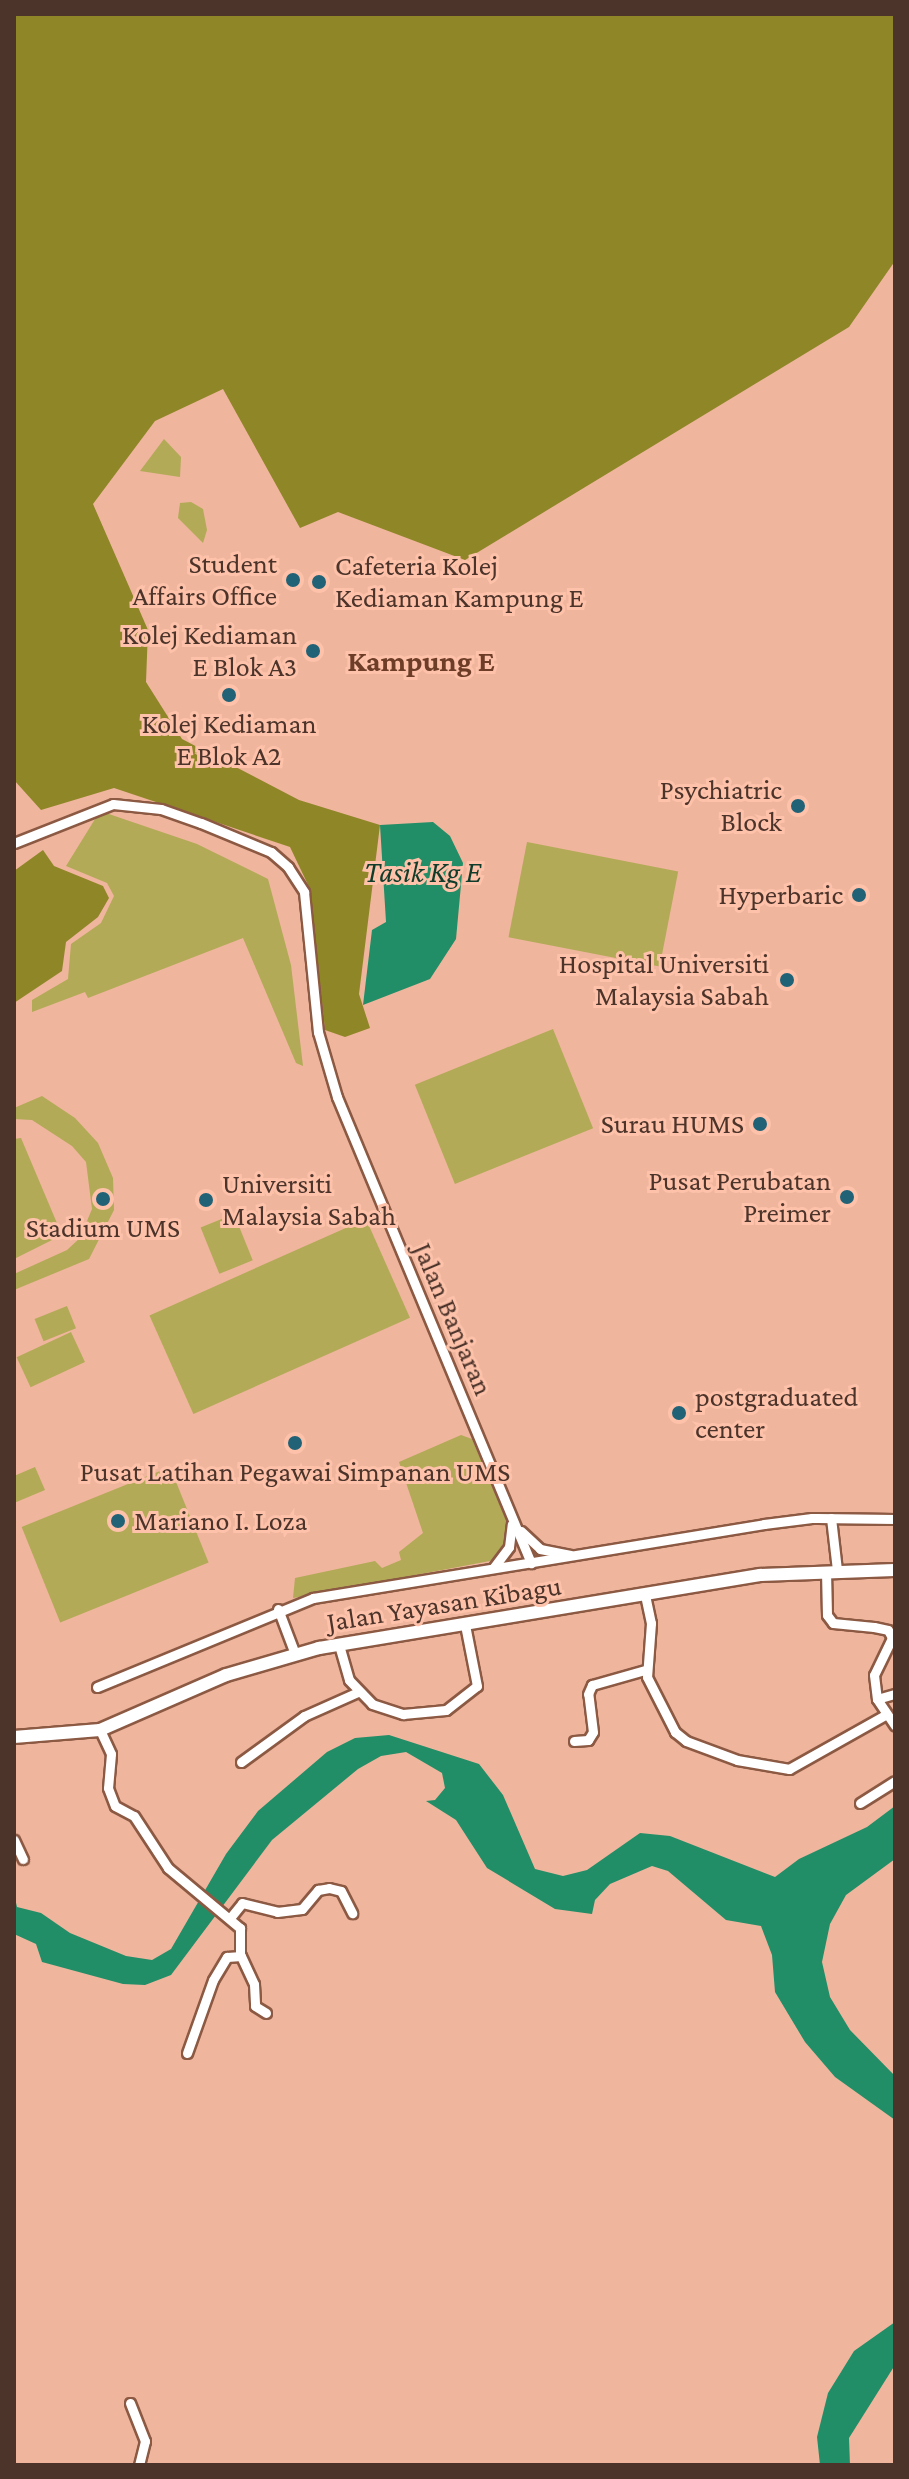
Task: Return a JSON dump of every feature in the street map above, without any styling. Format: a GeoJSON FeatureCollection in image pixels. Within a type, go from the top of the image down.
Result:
{"type":"FeatureCollection","features":[{"type":"Feature","properties":{"kind":"street","name":"Jalan Banjaran"},"geometry":{"type":"LineString","coordinates":[[14,843],[113,804],[161,809],[201,823],[271,852],[288,867],[304,892],[318,1032],[337,1097],[531,1563]]}},
{"type":"Feature","properties":{"kind":"street"},"geometry":{"type":"LineString","coordinates":[[512,1518],[540,1549],[575,1556]]}},
{"type":"Feature","properties":{"kind":"street"},"geometry":{"type":"LineString","coordinates":[[491,1569],[509,1547],[512,1518]]}},
{"type":"Feature","properties":{"kind":"street"},"geometry":{"type":"LineString","coordinates":[[831,1518],[827,1615],[833,1623],[891,1629],[890,1646],[874,1675],[877,1699],[895,1726]]}},
{"type":"Feature","properties":{"kind":"street"},"geometry":{"type":"LineString","coordinates":[[97,1687],[278,1609],[313,1598],[831,1518],[895,1519]]}},
{"type":"Feature","properties":{"kind":"street","name":"Jalan Yayasan Kibagu"},"geometry":{"type":"LineString","coordinates":[[14,1737],[100,1730],[226,1675],[295,1654],[339,1645],[760,1575],[895,1570]]}},
{"type":"Feature","properties":{"kind":"street"},"geometry":{"type":"LineString","coordinates":[[645,1595],[651,1623],[645,1670],[675,1732],[686,1741],[779,1771],[887,1714]]}},
{"type":"Feature","properties":{"kind":"street"},"geometry":{"type":"LineString","coordinates":[[278,1609],[295,1654]]}},
{"type":"Feature","properties":{"kind":"street"},"geometry":{"type":"LineString","coordinates":[[339,1645],[349,1680],[372,1704],[403,1714],[446,1710],[477,1686],[465,1625]]}},
{"type":"Feature","properties":{"kind":"street"},"geometry":{"type":"LineString","coordinates":[[574,1741],[588,1740],[593,1732],[588,1694],[592,1685],[645,1670]]}},
{"type":"Feature","properties":{"kind":"street"},"geometry":{"type":"LineString","coordinates":[[241,1762],[304,1716],[358,1692]]}},
{"type":"Feature","properties":{"kind":"street"},"geometry":{"type":"LineString","coordinates":[[877,1699],[895,1694]]}},
{"type":"Feature","properties":{"kind":"street"},"geometry":{"type":"LineString","coordinates":[[100,1730],[111,1754],[112,1801],[134,1816],[157,1857],[242,1933],[241,1956],[254,1984],[255,2006],[266,2013]]}},
{"type":"Feature","properties":{"kind":"street"},"geometry":{"type":"LineString","coordinates":[[860,1803],[895,1781]]}},
{"type":"Feature","properties":{"kind":"street"},"geometry":{"type":"LineString","coordinates":[[14,1840],[23,1859]]}},
{"type":"Feature","properties":{"kind":"street"},"geometry":{"type":"LineString","coordinates":[[226,1916],[242,1903],[277,1912],[302,1909],[318,1890],[329,1888],[341,1891],[352,1913]]}},
{"type":"Feature","properties":{"kind":"street"},"geometry":{"type":"LineString","coordinates":[[187,2053],[213,1980],[227,1957],[241,1956]]}},
{"type":"Feature","properties":{"kind":"street"},"geometry":{"type":"LineString","coordinates":[[130,2403],[145,2441],[139,2465]]}},
{"type":"Feature","properties":{"kind":"shaded area"},"geometry":{"type":"Polygon","coordinates":[[[14,14],[895,14],[895,261],[849,327],[465,560],[338,512],[300,528],[223,389],[155,421],[93,504],[148,630],[146,682],[182,739],[299,800],[380,825],[359,994],[370,1028],[345,1037],[325,1030],[310,889],[290,847],[114,788],[41,810],[14,780],[14,14]]]}},
{"type":"Feature","properties":{"kind":"shaded area"},"geometry":{"type":"Polygon","coordinates":[[[164,439],[181,457],[180,477],[140,471],[164,439]]]}},
{"type":"Feature","properties":{"kind":"shaded area"},"geometry":{"type":"Polygon","coordinates":[[[191,502],[203,509],[207,530],[203,543],[178,518],[180,503],[191,502]]]}},
{"type":"Feature","properties":{"kind":"shaded area"},"geometry":{"type":"Polygon","coordinates":[[[100,811],[197,844],[268,879],[291,965],[303,1066],[296,1063],[243,938],[88,998],[85,992],[32,1012],[32,1000],[68,979],[71,944],[101,923],[114,896],[107,883],[66,866],[100,811]]]}},
{"type":"Feature","properties":{"kind":"shaded area"},"geometry":{"type":"Polygon","coordinates":[[[527,842],[678,871],[660,967],[508,937],[527,842]]]}},
{"type":"Feature","properties":{"kind":"shaded area"},"geometry":{"type":"Polygon","coordinates":[[[43,850],[54,866],[103,886],[109,898],[98,917],[66,942],[62,971],[14,1003],[14,871],[43,850]]]}},
{"type":"Feature","properties":{"kind":"shaded area"},"geometry":{"type":"Polygon","coordinates":[[[553,1029],[593,1128],[455,1184],[415,1085],[553,1029]]]}},
{"type":"Feature","properties":{"kind":"shaded area","name":"Stadium UMS"},"geometry":{"type":"Polygon","coordinates":[[[42,1096],[75,1118],[98,1143],[113,1178],[114,1210],[89,1259],[14,1290],[14,1274],[67,1250],[80,1238],[92,1209],[86,1162],[72,1146],[32,1120],[14,1119],[14,1108],[42,1096]]]}},
{"type":"Feature","properties":{"kind":"shaded area"},"geometry":{"type":"Polygon","coordinates":[[[21,1138],[62,1235],[14,1259],[14,1139],[21,1138]]]}},
{"type":"Feature","properties":{"kind":"shaded area"},"geometry":{"type":"Polygon","coordinates":[[[234,1214],[253,1260],[219,1274],[201,1227],[234,1214]]]}},
{"type":"Feature","properties":{"kind":"shaded area"},"geometry":{"type":"Polygon","coordinates":[[[366,1219],[410,1318],[193,1414],[149,1315],[366,1219]]]}},
{"type":"Feature","properties":{"kind":"shaded area"},"geometry":{"type":"Polygon","coordinates":[[[67,1306],[76,1328],[44,1341],[35,1319],[67,1306]]]}},
{"type":"Feature","properties":{"kind":"shaded area"},"geometry":{"type":"Polygon","coordinates":[[[71,1332],[85,1362],[31,1387],[17,1357],[71,1332]]]}},
{"type":"Feature","properties":{"kind":"shaded area"},"geometry":{"type":"Polygon","coordinates":[[[461,1435],[472,1439],[506,1519],[509,1537],[505,1551],[490,1561],[293,1598],[295,1578],[375,1561],[382,1568],[401,1560],[399,1552],[423,1533],[399,1462],[461,1435]]]}},
{"type":"Feature","properties":{"kind":"shaded area"},"geometry":{"type":"Polygon","coordinates":[[[35,1467],[45,1490],[14,1503],[14,1476],[35,1467]]]}},
{"type":"Feature","properties":{"kind":"shaded area"},"geometry":{"type":"Polygon","coordinates":[[[170,1467],[209,1562],[60,1622],[22,1527],[170,1467]]]}},
{"type":"Feature","properties":{"kind":"water","name":"Tasik Kg E"},"geometry":{"type":"Polygon","coordinates":[[[433,822],[450,836],[463,863],[456,939],[430,979],[363,1005],[372,930],[386,922],[380,825],[433,822]]]}},
{"type":"Feature","properties":{"kind":"water"},"geometry":{"type":"Polygon","coordinates":[[[389,1735],[479,1764],[503,1795],[535,1869],[563,1876],[587,1870],[640,1833],[670,1836],[775,1877],[799,1859],[867,1827],[895,1806],[895,1859],[846,1895],[830,1924],[822,1962],[830,1997],[850,2030],[895,2076],[895,2120],[835,2077],[805,2042],[775,1992],[772,1955],[761,1926],[726,1920],[668,1871],[652,1866],[610,1884],[595,1900],[592,1914],[555,1909],[487,1868],[456,1820],[426,1801],[435,1800],[445,1788],[442,1773],[406,1752],[381,1756],[358,1769],[272,1840],[171,1975],[145,1985],[123,1984],[42,1962],[36,1944],[14,1934],[14,1894],[17,1907],[41,1913],[70,1933],[126,1956],[152,1960],[171,1949],[226,1854],[258,1811],[327,1752],[355,1738],[389,1735]]]}},
{"type":"Feature","properties":{"kind":"water"},"geometry":{"type":"Polygon","coordinates":[[[895,2322],[895,2365],[849,2438],[850,2465],[820,2465],[817,2437],[828,2393],[854,2351],[895,2322]]]}},
{"type":"Feature","properties":{"kind":"place","name":"Student Affairs Office"},"geometry":{"type":"Point","coordinates":[293,580]}},
{"type":"Feature","properties":{"kind":"place","name":"Cafeteria Kolej Kediaman Kampung E"},"geometry":{"type":"Point","coordinates":[319,582]}},
{"type":"Feature","properties":{"kind":"place","name":"Kolej Kediaman E Blok A3"},"geometry":{"type":"Point","coordinates":[313,651]}},
{"type":"Feature","properties":{"kind":"place","name":"Kolej Kediaman E Blok A2"},"geometry":{"type":"Point","coordinates":[229,695]}},
{"type":"Feature","properties":{"kind":"place","name":"Psychiatric Block"},"geometry":{"type":"Point","coordinates":[798,806]}},
{"type":"Feature","properties":{"kind":"place","name":"Hyperbaric"},"geometry":{"type":"Point","coordinates":[859,895]}},
{"type":"Feature","properties":{"kind":"place","name":"Hospital Universiti Malaysia Sabah"},"geometry":{"type":"Point","coordinates":[787,980]}},
{"type":"Feature","properties":{"kind":"place","name":"Surau HUMS"},"geometry":{"type":"Point","coordinates":[760,1124]}},
{"type":"Feature","properties":{"kind":"place","name":"Pusat Perubatan Preimer"},"geometry":{"type":"Point","coordinates":[847,1197]}},
{"type":"Feature","properties":{"kind":"place","name":"Stadium UMS"},"geometry":{"type":"Point","coordinates":[103,1199]}},
{"type":"Feature","properties":{"kind":"place","name":"Universiti Malaysia Sabah"},"geometry":{"type":"Point","coordinates":[206,1200]}},
{"type":"Feature","properties":{"kind":"place","name":"postgraduated center"},"geometry":{"type":"Point","coordinates":[679,1413]}},
{"type":"Feature","properties":{"kind":"place","name":"Pusat Latihan Pegawai Simpanan UMS"},"geometry":{"type":"Point","coordinates":[295,1443]}},
{"type":"Feature","properties":{"kind":"place","name":"Mariano I. Loza"},"geometry":{"type":"Point","coordinates":[118,1521]}},
{"type":"Feature","properties":{"kind":"district","name":"Kampung E"},"geometry":{"type":"Point","coordinates":[421,661]}}]}
